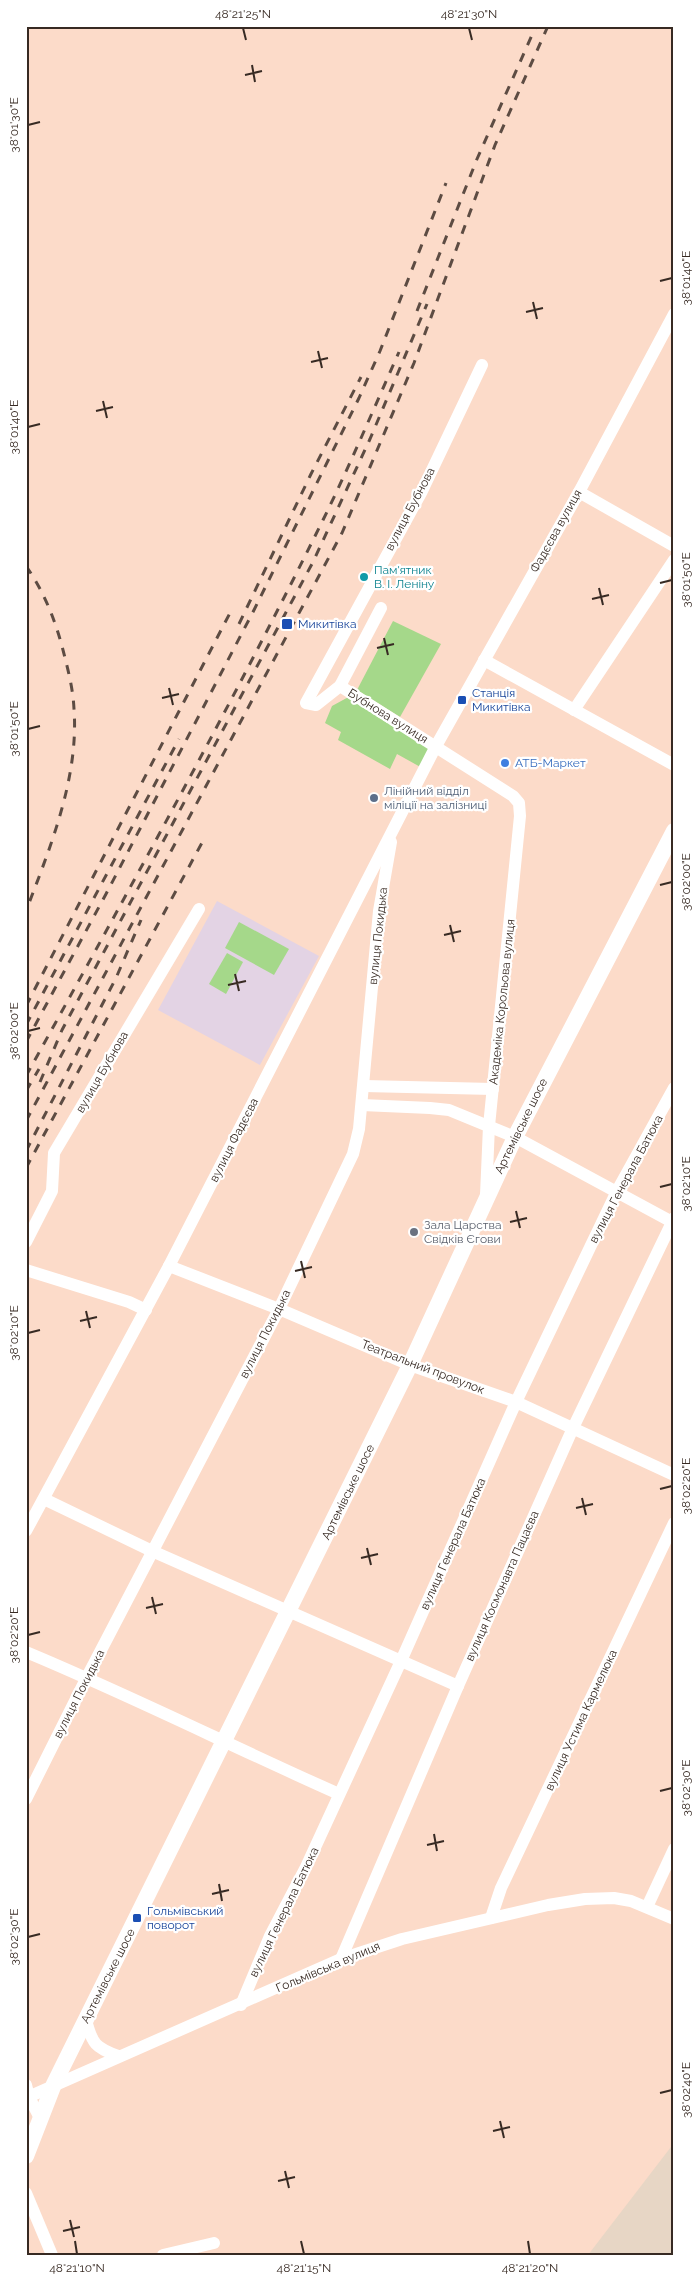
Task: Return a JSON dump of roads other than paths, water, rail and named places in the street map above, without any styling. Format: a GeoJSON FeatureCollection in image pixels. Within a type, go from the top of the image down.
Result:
{"type":"FeatureCollection","features":[{"type":"Feature","properties":{"kind":"main road","name":"Артемівське шосе"},"geometry":{"type":"LineString","coordinates":[[26,2156],[54,2084],[289,1613],[410,1365],[515,1137],[671,840]]}},
{"type":"Feature","properties":{"kind":"street","name":"Фадєєва вулиця"},"geometry":{"type":"LineString","coordinates":[[436,746],[578,492],[674,314]]}},
{"type":"Feature","properties":{"kind":"street","name":"вулиця Бубнова"},"geometry":{"type":"LineString","coordinates":[[306,703],[422,491],[482,365]]}},
{"type":"Feature","properties":{"kind":"street"},"geometry":{"type":"LineString","coordinates":[[578,492],[674,546]]}},
{"type":"Feature","properties":{"kind":"street"},"geometry":{"type":"LineString","coordinates":[[574,710],[674,560]]}},
{"type":"Feature","properties":{"kind":"street","name":"Бубнова вулиця"},"geometry":{"type":"LineString","coordinates":[[306,703],[316,705],[340,686],[381,608]]}},
{"type":"Feature","properties":{"kind":"street"},"geometry":{"type":"LineString","coordinates":[[484,660],[674,765]]}},
{"type":"Feature","properties":{"kind":"street","name":"Бубнова вулиця"},"geometry":{"type":"LineString","coordinates":[[340,686],[513,796],[519,803]]}},
{"type":"Feature","properties":{"kind":"street","name":"вулиця Фадєєва"},"geometry":{"type":"LineString","coordinates":[[26,1531],[169,1266],[372,868],[392,835],[436,746]]}},
{"type":"Feature","properties":{"kind":"street","name":"Академіка Корольова вулиця"},"geometry":{"type":"LineString","coordinates":[[486,1202],[489,1126],[520,816],[519,803]]}},
{"type":"Feature","properties":{"kind":"street","name":"вулиця Покидька"},"geometry":{"type":"LineString","coordinates":[[26,1799],[152,1551],[279,1309],[353,1154],[359,1130],[380,911],[392,835]]}},
{"type":"Feature","properties":{"kind":"street","name":"вулиця Бубнова"},"geometry":{"type":"LineString","coordinates":[[26,1242],[52,1191],[54,1153],[199,909]]}},
{"type":"Feature","properties":{"kind":"street"},"geometry":{"type":"LineString","coordinates":[[364,1086],[493,1089]]}},
{"type":"Feature","properties":{"kind":"street","name":"вулиця Генерала Батюка"},"geometry":{"type":"LineString","coordinates":[[241,2005],[270,1936],[306,1867],[401,1661],[516,1402],[617,1191],[674,1088]]}},
{"type":"Feature","properties":{"kind":"street"},"geometry":{"type":"LineString","coordinates":[[362,1105],[423,1107],[449,1110],[515,1137],[673,1221]]}},
{"type":"Feature","properties":{"kind":"street","name":"вулиця Космонавта Пацаєва"},"geometry":{"type":"LineString","coordinates":[[341,1959],[458,1686],[573,1428],[673,1221]]}},
{"type":"Feature","properties":{"kind":"street","name":"Театральний провулок"},"geometry":{"type":"LineString","coordinates":[[169,1266],[279,1309],[410,1365],[516,1402],[674,1475]]}},
{"type":"Feature","properties":{"kind":"street"},"geometry":{"type":"LineString","coordinates":[[26,1270],[122,1300],[146,1310]]}},
{"type":"Feature","properties":{"kind":"street"},"geometry":{"type":"LineString","coordinates":[[44,1499],[152,1551],[289,1613],[458,1686]]}},
{"type":"Feature","properties":{"kind":"street","name":"вулиця Устима Кармелюка"},"geometry":{"type":"LineString","coordinates":[[491,1918],[501,1888],[674,1523]]}},
{"type":"Feature","properties":{"kind":"street"},"geometry":{"type":"LineString","coordinates":[[26,1652],[87,1677],[224,1743],[340,1794]]}},
{"type":"Feature","properties":{"kind":"street"},"geometry":{"type":"LineString","coordinates":[[646,1906],[674,1848]]}},
{"type":"Feature","properties":{"kind":"street","name":"Гольмівська вулиця"},"geometry":{"type":"LineString","coordinates":[[27,2094],[241,2005],[341,1959],[393,1941],[548,1905],[584,1899],[614,1898],[646,1906],[674,1919]]}},
{"type":"Feature","properties":{"kind":"street"},"geometry":{"type":"LineString","coordinates":[[86,2020],[90,2036],[96,2045],[103,2051],[118,2056]]}},
{"type":"Feature","properties":{"kind":"street"},"geometry":{"type":"LineString","coordinates":[[27,2094],[40,2118]]}},
{"type":"Feature","properties":{"kind":"street"},"geometry":{"type":"LineString","coordinates":[[26,2193],[52,2255]]}},
{"type":"Feature","properties":{"kind":"street"},"geometry":{"type":"LineString","coordinates":[[164,2255],[214,2243]]}},
{"type":"Feature","properties":{"kind":"railway"},"geometry":{"type":"LineString","coordinates":[[417,311],[477,159],[536,26]]}},
{"type":"Feature","properties":{"kind":"railway"},"geometry":{"type":"LineString","coordinates":[[26,1121],[342,533],[414,363],[495,145],[548,26]]}},
{"type":"Feature","properties":{"kind":"railway"},"geometry":{"type":"LineString","coordinates":[[26,1042],[106,894],[254,610],[359,398],[380,351],[446,183]]}},
{"type":"Feature","properties":{"kind":"railway"},"geometry":{"type":"LineString","coordinates":[[40,1082],[62,1030],[313,562],[370,439],[427,304]]}},
{"type":"Feature","properties":{"kind":"railway"},"geometry":{"type":"LineString","coordinates":[[26,1076],[252,660],[333,499],[399,352]]}},
{"type":"Feature","properties":{"kind":"railway"},"geometry":{"type":"LineString","coordinates":[[239,624],[311,474],[361,377]]}},
{"type":"Feature","properties":{"kind":"railway"},"geometry":{"type":"LineString","coordinates":[[26,566],[38,585],[55,625],[70,677],[74,709],[72,761],[67,787],[53,838],[26,911]]}},
{"type":"Feature","properties":{"kind":"railway"},"geometry":{"type":"LineString","coordinates":[[26,1006],[231,611]]}},
{"type":"Feature","properties":{"kind":"railway"},"geometry":{"type":"LineString","coordinates":[[26,1025],[179,739]]}},
{"type":"Feature","properties":{"kind":"railway"},"geometry":{"type":"LineString","coordinates":[[26,1168],[204,839]]}},
{"type":"Feature","properties":{"kind":"railway"},"geometry":{"type":"LineString","coordinates":[[26,1151],[116,978],[141,920]]}},
{"type":"Feature","properties":{"kind":"railway"},"geometry":{"type":"LineString","coordinates":[[26,1091],[39,1069]]}},
{"type":"Feature","properties":{"kind":"place","name":"Пам'ятник В. І. Леніну"},"geometry":{"type":"Point","coordinates":[364,577]}},
{"type":"Feature","properties":{"kind":"place","name":"Микитівка"},"geometry":{"type":"Point","coordinates":[287,624]}},
{"type":"Feature","properties":{"kind":"place","name":"Станція Микитівка"},"geometry":{"type":"Point","coordinates":[462,700]}},
{"type":"Feature","properties":{"kind":"place","name":"АТБ-Маркет"},"geometry":{"type":"Point","coordinates":[505,763]}},
{"type":"Feature","properties":{"kind":"place","name":"Лінійний відділ міліції на залізниці"},"geometry":{"type":"Point","coordinates":[374,798]}},
{"type":"Feature","properties":{"kind":"place","name":"Зала Царства Свідків Єгови"},"geometry":{"type":"Point","coordinates":[414,1232]}},
{"type":"Feature","properties":{"kind":"place","name":"Гольмівський поворот"},"geometry":{"type":"Point","coordinates":[137,1918]}}]}
